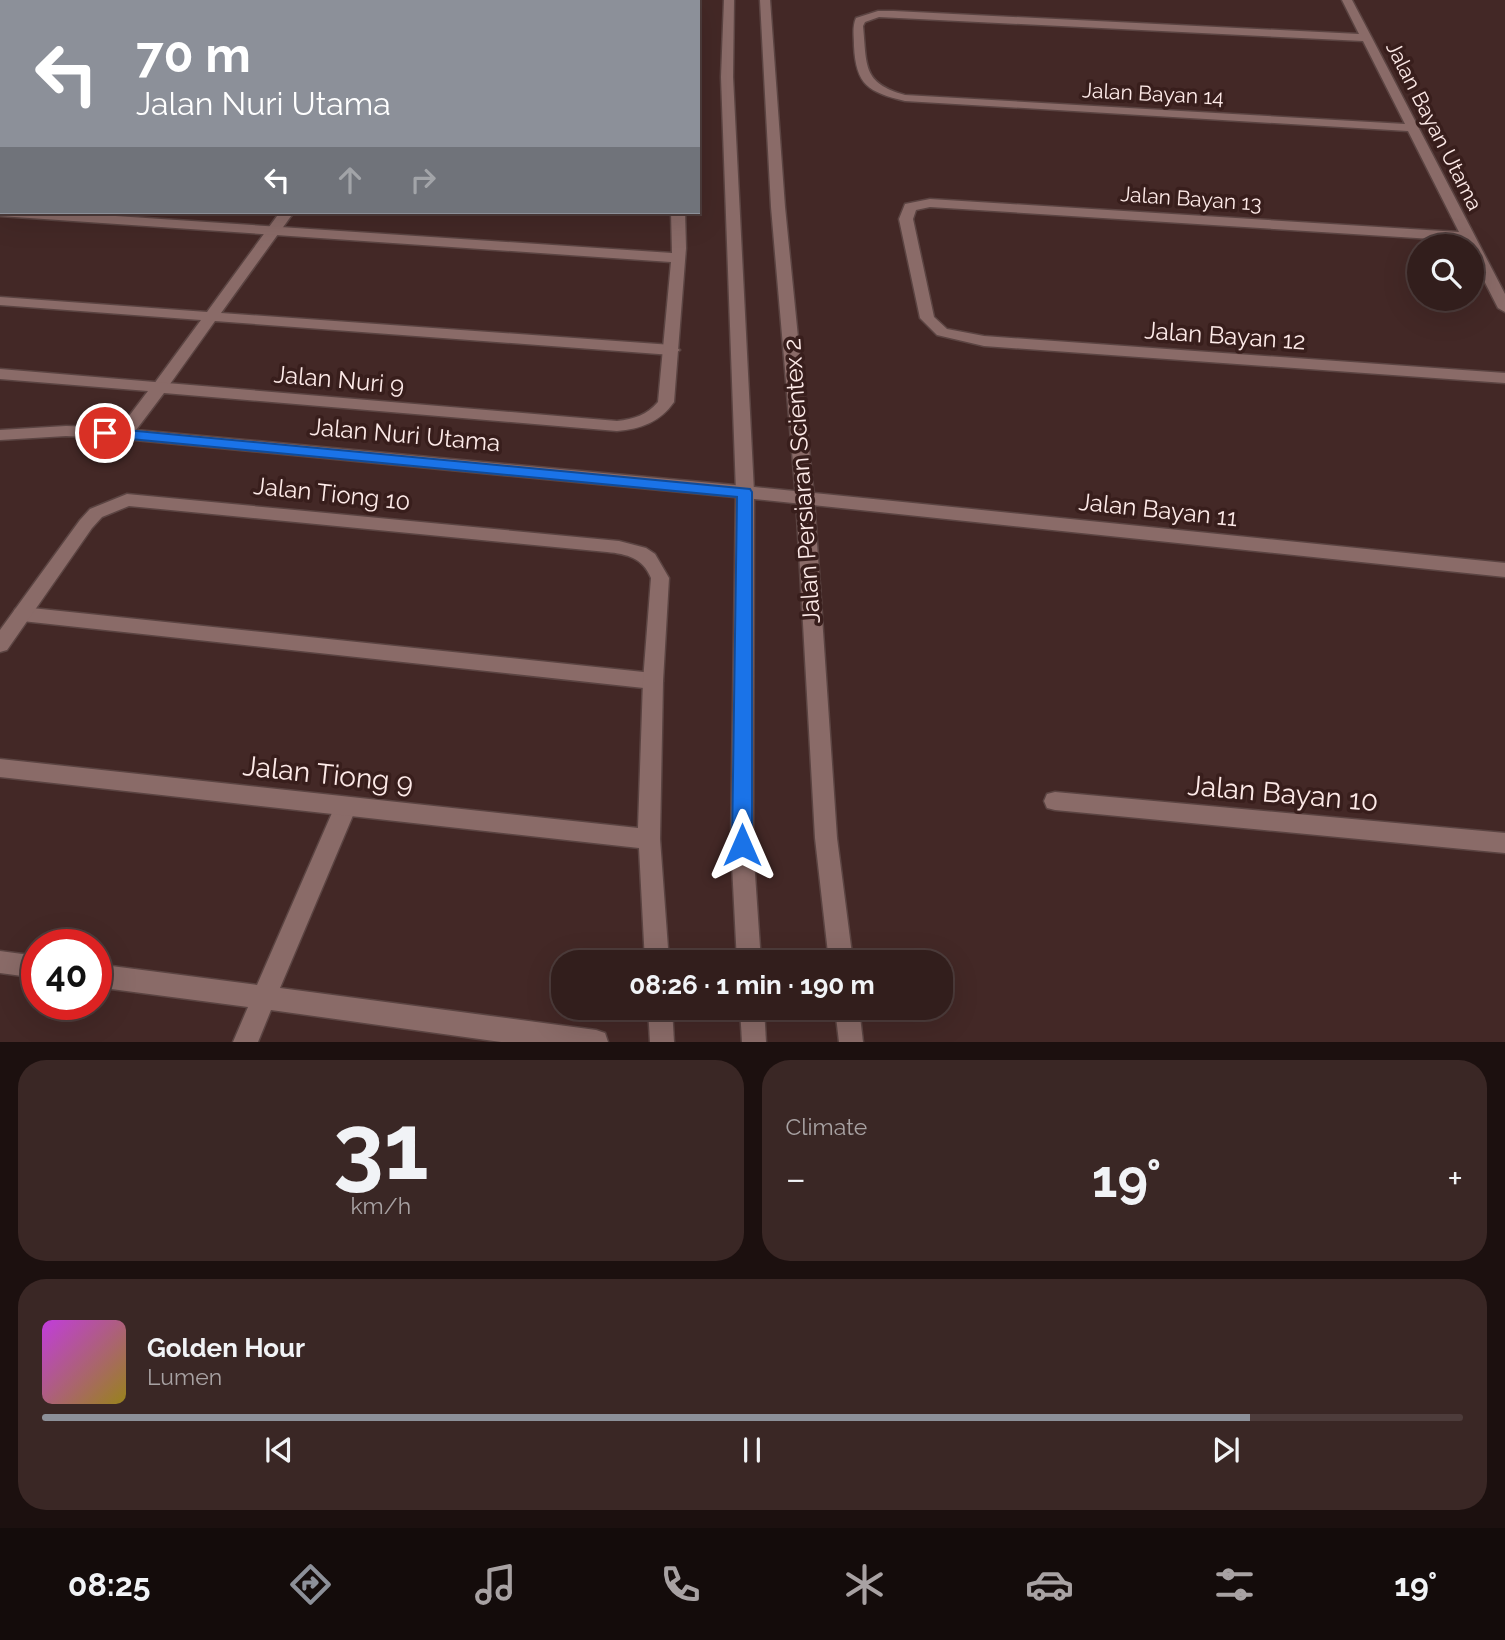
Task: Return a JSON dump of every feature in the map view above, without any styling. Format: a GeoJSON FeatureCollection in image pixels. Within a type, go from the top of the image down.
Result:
{"type":"FeatureCollection","features":[{"type":"Feature","properties":{"kind":"street"},"geometry":{"type":"LineString","coordinates":[[729,0],[727,77],[745,492],[742,845],[748,950]]}},
{"type":"Feature","properties":{"kind":"street","name":"Jalan Persiaran Scientex 2"},"geometry":{"type":"LineString","coordinates":[[765,0],[778,207],[805,498],[826,838],[840,950]]}},
{"type":"Feature","properties":{"kind":"street","name":"Jalan Bayan Utama"},"geometry":{"type":"LineString","coordinates":[[1347,0],[1467,234]]}},
{"type":"Feature","properties":{"kind":"street","name":"Jalan Bayan 14"},"geometry":{"type":"LineString","coordinates":[[1367,38],[894,14],[869,16],[860,20],[858,26],[864,77],[868,85],[890,94],[929,100],[1413,128]]}},
{"type":"Feature","properties":{"kind":"street","name":"Jalan Bayan 13"},"geometry":{"type":"LineString","coordinates":[[942,332],[927,317],[906,219],[910,206],[930,203],[1421,234]]}},
{"type":"Feature","properties":{"kind":"street"},"geometry":{"type":"LineString","coordinates":[[29,214],[678,258]]}},
{"type":"Feature","properties":{"kind":"street"},"geometry":{"type":"LineString","coordinates":[[124,434],[286,214]]}},
{"type":"Feature","properties":{"kind":"street"},"geometry":{"type":"LineString","coordinates":[[0,301],[672,349],[678,214]]}},
{"type":"Feature","properties":{"kind":"street","name":"Jalan Bayan Utama"},"geometry":{"type":"LineString","coordinates":[[1484,267],[1505,308]]}},
{"type":"Feature","properties":{"kind":"street","name":"Jalan Bayan 12"},"geometry":{"type":"LineString","coordinates":[[942,332],[984,341],[1505,378]]}},
{"type":"Feature","properties":{"kind":"street","name":"Jalan Nuri 9"},"geometry":{"type":"LineString","coordinates":[[0,374],[617,426],[640,422],[653,416],[666,401],[672,349]]}},
{"type":"Feature","properties":{"kind":"street","name":"Jalan Nuri Utama"},"geometry":{"type":"LineString","coordinates":[[0,435],[66,431],[124,434],[805,498]]}},
{"type":"Feature","properties":{"kind":"street","name":"Jalan Bayan 11"},"geometry":{"type":"LineString","coordinates":[[805,498],[1505,569]]}},
{"type":"Feature","properties":{"kind":"street","name":"Jalan Tiong 10"},"geometry":{"type":"LineString","coordinates":[[0,645],[96,513],[127,500],[585,544],[640,552],[651,559],[660,578],[653,681],[649,839],[656,950]]}},
{"type":"Feature","properties":{"kind":"street"},"geometry":{"type":"LineString","coordinates":[[22,614],[653,681]]}},
{"type":"Feature","properties":{"kind":"street","name":"Jalan Tiong 9"},"geometry":{"type":"LineString","coordinates":[[0,768],[649,839]]}},
{"type":"Feature","properties":{"kind":"street","name":"Jalan Bayan 10"},"geometry":{"type":"LineString","coordinates":[[1055,801],[1505,843]]}},
{"type":"Feature","properties":{"kind":"street"},"geometry":{"type":"LineString","coordinates":[[245,1041],[346,806]]}},
{"type":"Feature","properties":{"kind":"street"},"geometry":{"type":"LineString","coordinates":[[0,962],[21,965]]}},
{"type":"Feature","properties":{"kind":"street"},"geometry":{"type":"LineString","coordinates":[[112,977],[596,1041]]}},
{"type":"Feature","properties":{"kind":"street"},"geometry":{"type":"LineString","coordinates":[[661,1020],[662,1041]]}},
{"type":"Feature","properties":{"kind":"street"},"geometry":{"type":"LineString","coordinates":[[753,1020],[754,1041]]}},
{"type":"Feature","properties":{"kind":"street"},"geometry":{"type":"LineString","coordinates":[[848,1020],[851,1041]]}},
{"type":"Feature","properties":{"kind":"route"},"geometry":{"type":"LineString","coordinates":[[105,433],[745,492],[742,845]]}}]}
